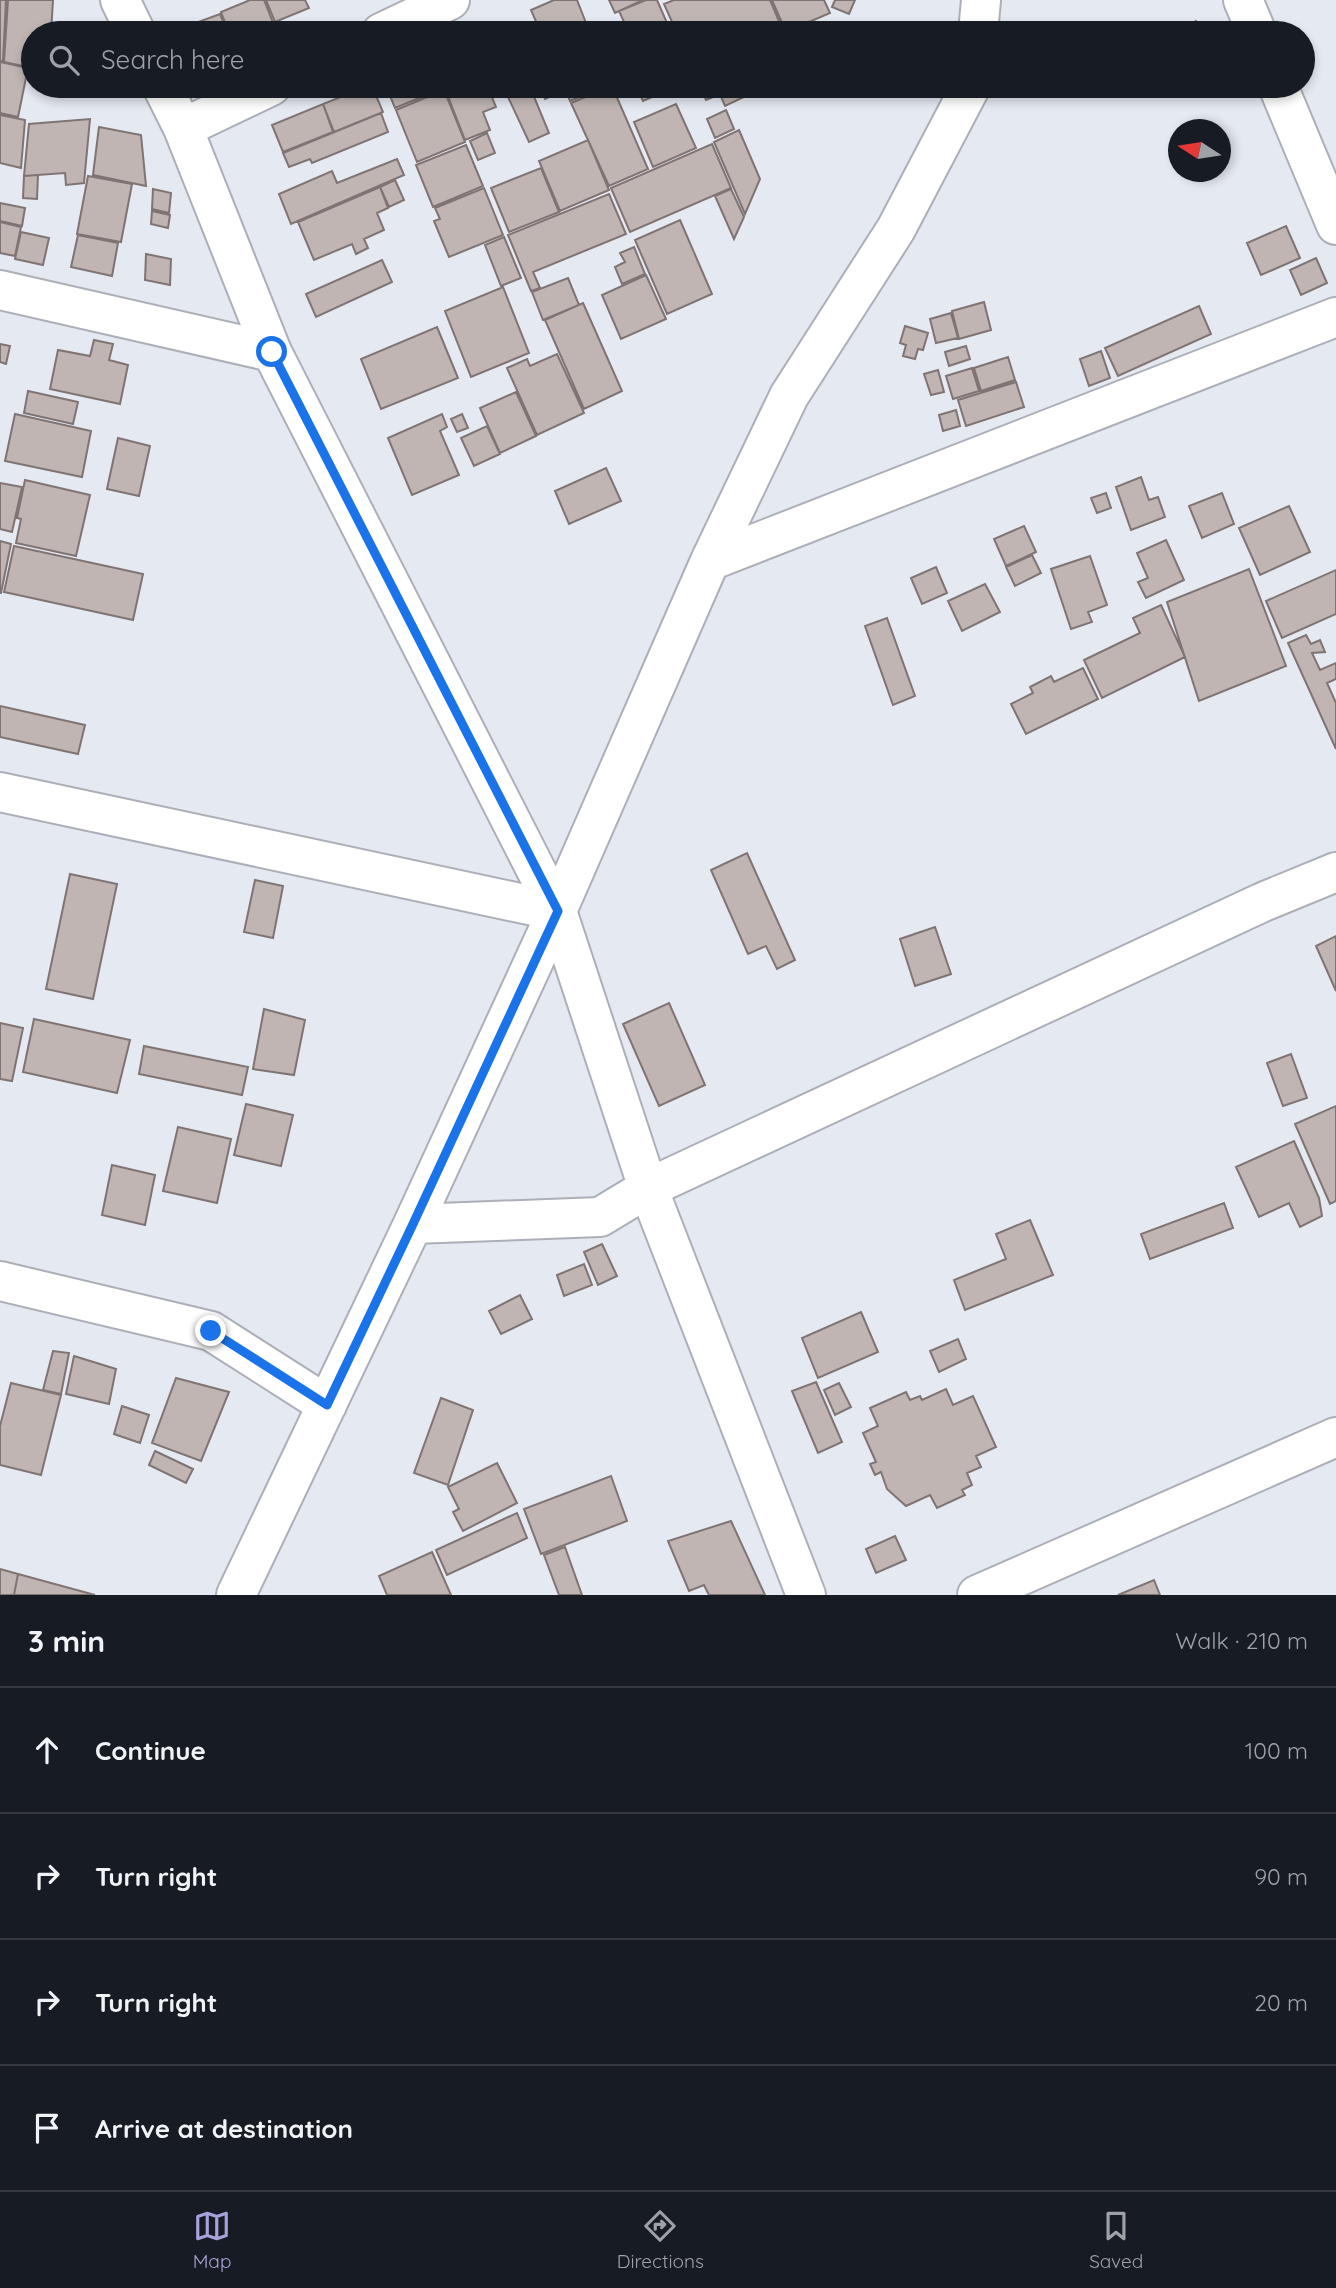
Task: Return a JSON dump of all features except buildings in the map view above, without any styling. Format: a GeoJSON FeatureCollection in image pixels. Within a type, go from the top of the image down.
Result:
{"type":"FeatureCollection","features":[{"type":"Feature","properties":{"kind":"street"},"geometry":{"type":"LineString","coordinates":[[120,0],[130,21]]}},
{"type":"Feature","properties":{"kind":"street"},"geometry":{"type":"LineString","coordinates":[[406,21],[450,0]]}},
{"type":"Feature","properties":{"kind":"street"},"geometry":{"type":"LineString","coordinates":[[979,21],[981,0]]}},
{"type":"Feature","properties":{"kind":"street"},"geometry":{"type":"LineString","coordinates":[[1243,0],[1252,21]]}},
{"type":"Feature","properties":{"kind":"street"},"geometry":{"type":"LineString","coordinates":[[168,98],[183,128],[272,352],[558,911],[648,1188],[806,1595]]}},
{"type":"Feature","properties":{"kind":"street"},"geometry":{"type":"LineString","coordinates":[[183,128],[246,98]]}},
{"type":"Feature","properties":{"kind":"street"},"geometry":{"type":"LineString","coordinates":[[236,1595],[413,1224],[558,911],[710,561],[789,396],[896,229],[965,98]]}},
{"type":"Feature","properties":{"kind":"street"},"geometry":{"type":"LineString","coordinates":[[1283,98],[1336,225]]}},
{"type":"Feature","properties":{"kind":"street"},"geometry":{"type":"LineString","coordinates":[[0,290],[272,352]]}},
{"type":"Feature","properties":{"kind":"street"},"geometry":{"type":"LineString","coordinates":[[710,561],[1336,317]]}},
{"type":"Feature","properties":{"kind":"street"},"geometry":{"type":"LineString","coordinates":[[0,792],[558,911]]}},
{"type":"Feature","properties":{"kind":"street"},"geometry":{"type":"LineString","coordinates":[[413,1224],[600,1217],[648,1188],[1263,902],[1336,872]]}},
{"type":"Feature","properties":{"kind":"street"},"geometry":{"type":"LineString","coordinates":[[0,1281],[211,1331],[327,1405]]}},
{"type":"Feature","properties":{"kind":"street"},"geometry":{"type":"LineString","coordinates":[[977,1595],[1336,1437]]}},
{"type":"Feature","properties":{"kind":"route"},"geometry":{"type":"LineString","coordinates":[[211,1331],[327,1405],[558,911],[272,352]]}}]}
